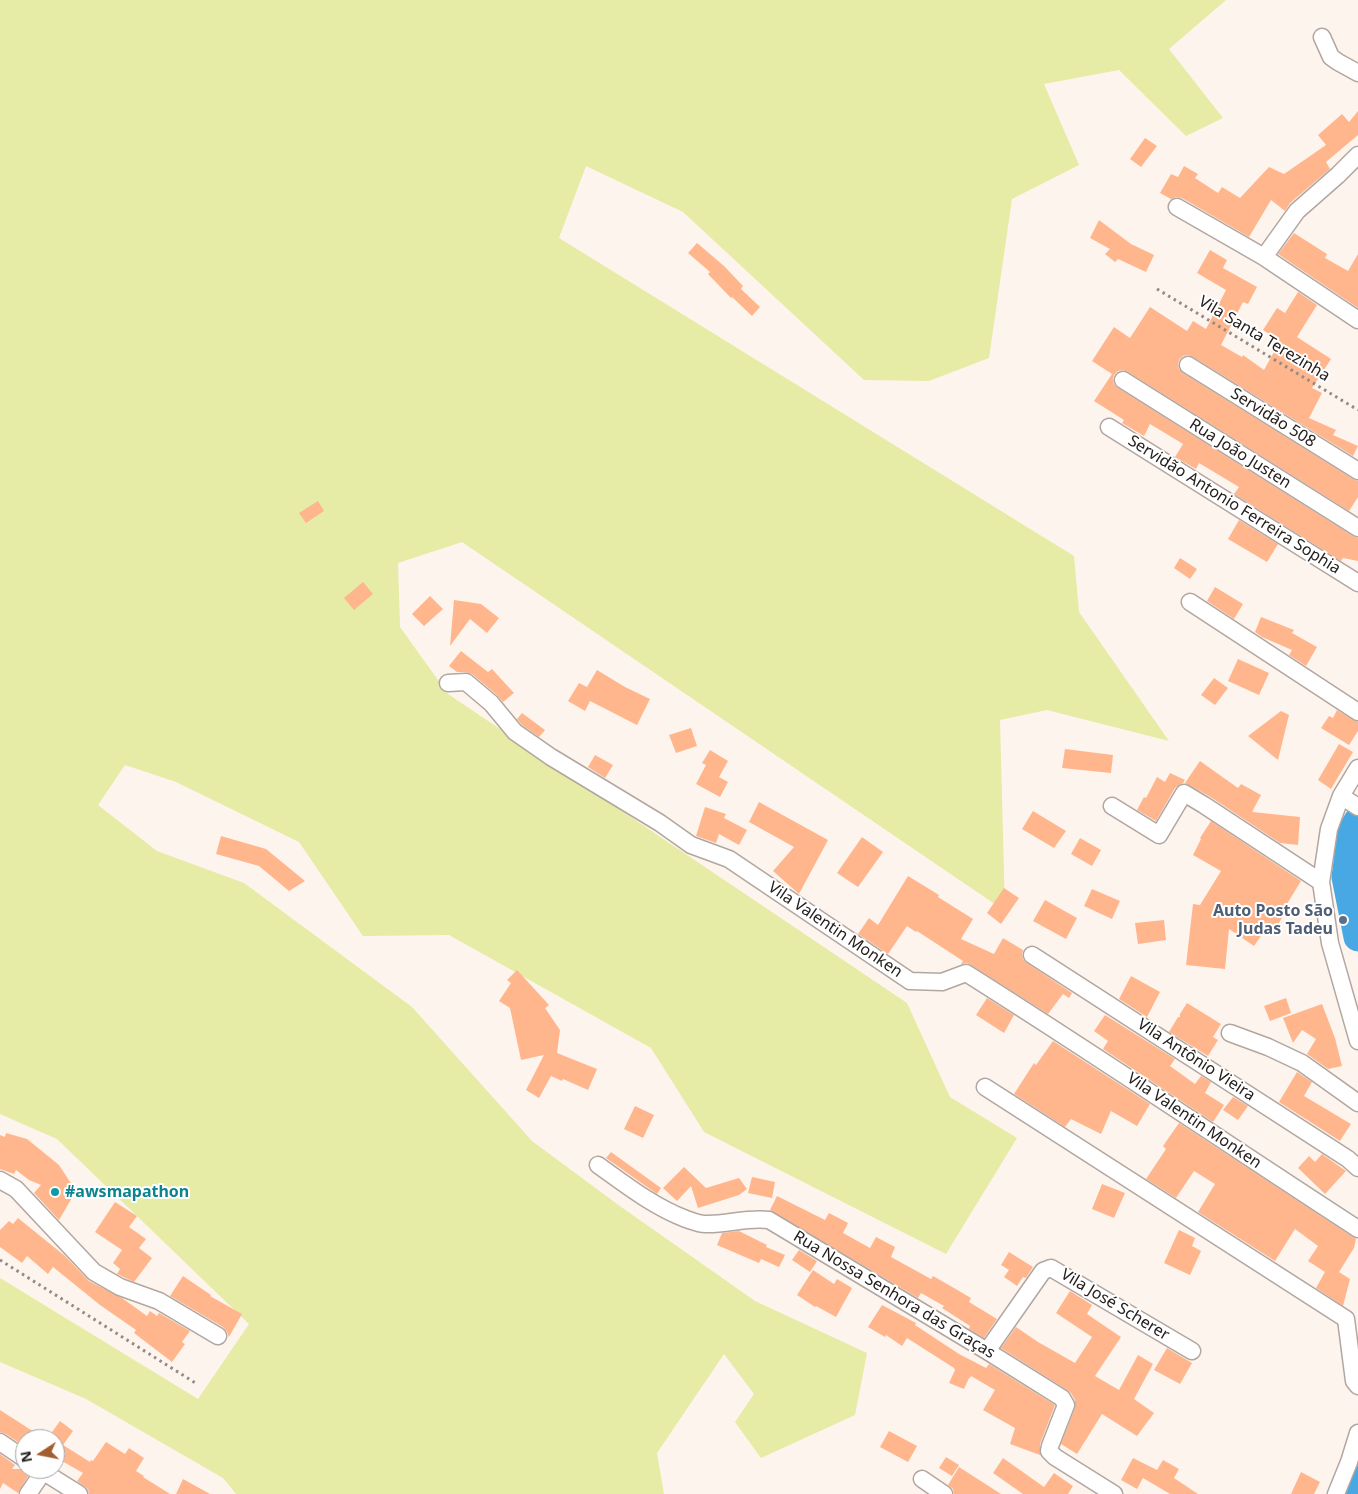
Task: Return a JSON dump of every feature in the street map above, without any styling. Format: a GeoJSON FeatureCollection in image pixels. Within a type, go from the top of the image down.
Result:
{"type":"FeatureCollection","features":[{"type":"Feature","properties":{"kind":"street"},"geometry":{"type":"LineString","coordinates":[[1322,37],[1331,57],[1358,73]]}},
{"type":"Feature","properties":{"kind":"street"},"geometry":{"type":"LineString","coordinates":[[1264,258],[1297,211],[1358,155]]}},
{"type":"Feature","properties":{"kind":"street"},"geometry":{"type":"LineString","coordinates":[[1176,207],[1264,258],[1358,320]]}},
{"type":"Feature","properties":{"kind":"street","name":"Servidão 508"},"geometry":{"type":"LineString","coordinates":[[1188,365],[1358,471]]}},
{"type":"Feature","properties":{"kind":"street","name":"Rua João Justen"},"geometry":{"type":"LineString","coordinates":[[1123,380],[1358,528]]}},
{"type":"Feature","properties":{"kind":"street","name":"Servidão Antonio Ferreira Sophia"},"geometry":{"type":"LineString","coordinates":[[1109,427],[1358,583]]}},
{"type":"Feature","properties":{"kind":"street"},"geometry":{"type":"LineString","coordinates":[[1190,602],[1358,712]]}},
{"type":"Feature","properties":{"kind":"street","name":"Vila Valentin Monken"},"geometry":{"type":"LineString","coordinates":[[448,682],[466,682],[491,702],[515,732],[551,757],[660,823],[691,845],[730,859],[910,981],[942,982],[966,973],[1064,1034],[1358,1229]]}},
{"type":"Feature","properties":{"kind":"street"},"geometry":{"type":"LineString","coordinates":[[1358,768],[1340,796],[1328,829],[1321,882],[1330,943],[1358,1041]]}},
{"type":"Feature","properties":{"kind":"street"},"geometry":{"type":"LineString","coordinates":[[1112,806],[1159,835],[1184,793],[1204,804],[1321,882]]}},
{"type":"Feature","properties":{"kind":"street"},"geometry":{"type":"LineString","coordinates":[[1340,796],[1358,807]]}},
{"type":"Feature","properties":{"kind":"street","name":"Vila Antônio Vieira"},"geometry":{"type":"LineString","coordinates":[[1032,955],[1348,1159],[1358,1168]]}},
{"type":"Feature","properties":{"kind":"street"},"geometry":{"type":"LineString","coordinates":[[1230,1033],[1268,1046],[1302,1063],[1358,1103]]}},
{"type":"Feature","properties":{"kind":"street"},"geometry":{"type":"LineString","coordinates":[[986,1087],[1346,1319],[1354,1381],[1358,1386]]}},
{"type":"Feature","properties":{"kind":"street","name":"Rua Nossa Senhora das Graças"},"geometry":{"type":"LineString","coordinates":[[598,1165],[634,1192],[674,1214],[692,1221],[704,1224],[756,1218],[769,1220],[1062,1398],[1066,1405],[1049,1451],[1055,1457],[1114,1494]]}},
{"type":"Feature","properties":{"kind":"street"},"geometry":{"type":"LineString","coordinates":[[0,1180],[16,1189],[94,1272],[120,1287],[159,1301],[218,1336]]}},
{"type":"Feature","properties":{"kind":"street","name":"Vila José Scherer"},"geometry":{"type":"LineString","coordinates":[[987,1351],[1044,1271],[1051,1268],[1192,1351]]}},
{"type":"Feature","properties":{"kind":"street"},"geometry":{"type":"LineString","coordinates":[[1336,1494],[1358,1433]]}},
{"type":"Feature","properties":{"kind":"street"},"geometry":{"type":"LineString","coordinates":[[0,1442],[15,1453]]}},
{"type":"Feature","properties":{"kind":"street"},"geometry":{"type":"LineString","coordinates":[[28,1494],[36,1479]]}},
{"type":"Feature","properties":{"kind":"street"},"geometry":{"type":"LineString","coordinates":[[55,1479],[79,1494]]}},
{"type":"Feature","properties":{"kind":"street"},"geometry":{"type":"LineString","coordinates":[[922,1479],[944,1494]]}},
{"type":"Feature","properties":{"kind":"path","name":"Vila Santa Terezinha"},"geometry":{"type":"LineString","coordinates":[[1157,289],[1358,410]]}},
{"type":"Feature","properties":{"kind":"path"},"geometry":{"type":"LineString","coordinates":[[0,1260],[197,1384]]}},
{"type":"Feature","properties":{"kind":"green space"},"geometry":{"type":"Polygon","coordinates":[[[0,0],[1226,0],[1169,49],[1223,118],[1186,136],[1119,70],[1044,84],[1079,165],[1012,199],[989,358],[929,381],[864,380],[683,212],[586,166],[559,238],[1074,556],[1079,612],[1169,741],[1047,710],[1000,720],[1005,911],[462,542],[398,563],[400,627],[448,694],[907,1003],[950,1097],[1017,1138],[946,1254],[704,1132],[651,1048],[449,935],[363,936],[299,842],[176,782],[125,765],[98,805],[157,851],[244,883],[412,1007],[532,1141],[617,1204],[755,1301],[867,1353],[855,1415],[761,1458],[735,1422],[754,1394],[724,1354],[657,1453],[664,1494],[236,1494],[223,1478],[86,1399],[0,1362],[0,1278],[198,1399],[249,1324],[57,1139],[0,1114],[0,0]]]}},
{"type":"Feature","properties":{"kind":"building"},"geometry":{"type":"Polygon","coordinates":[[[1358,111],[1358,135],[1326,162],[1330,169],[1290,203],[1285,211],[1271,200],[1249,237],[1182,198],[1176,197],[1171,199],[1160,193],[1171,174],[1178,177],[1184,166],[1198,174],[1195,178],[1218,193],[1222,187],[1240,198],[1269,167],[1284,174],[1326,145],[1318,135],[1342,114],[1349,122],[1358,111]]]}},
{"type":"Feature","properties":{"kind":"building"},"geometry":{"type":"Polygon","coordinates":[[[1145,138],[1157,146],[1141,167],[1130,159],[1145,138]]]}},
{"type":"Feature","properties":{"kind":"building"},"geometry":{"type":"Polygon","coordinates":[[[1099,220],[1131,244],[1154,255],[1146,272],[1118,259],[1115,262],[1105,254],[1110,249],[1090,238],[1099,220]]]}},
{"type":"Feature","properties":{"kind":"building"},"geometry":{"type":"Polygon","coordinates":[[[1294,233],[1327,254],[1325,258],[1348,271],[1358,254],[1358,308],[1278,254],[1294,233]]]}},
{"type":"Feature","properties":{"kind":"building"},"geometry":{"type":"Polygon","coordinates":[[[697,243],[724,266],[743,286],[741,289],[760,307],[752,316],[731,298],[708,274],[710,272],[688,253],[697,243]]]}},
{"type":"Feature","properties":{"kind":"building"},"geometry":{"type":"Polygon","coordinates":[[[1210,250],[1227,260],[1223,268],[1257,287],[1248,304],[1243,302],[1221,345],[1242,357],[1243,355],[1264,370],[1280,341],[1263,330],[1277,308],[1285,313],[1298,292],[1317,305],[1297,337],[1331,359],[1312,388],[1322,393],[1309,418],[1336,430],[1333,435],[1358,446],[1353,456],[1193,357],[1183,356],[1179,360],[1179,369],[1358,481],[1358,497],[1349,511],[1128,372],[1118,371],[1114,375],[1114,384],[1358,538],[1358,561],[1343,558],[1341,561],[1234,494],[1239,487],[1199,463],[1196,469],[1175,457],[1183,444],[1150,424],[1144,436],[1122,423],[1124,420],[1094,401],[1112,374],[1092,361],[1114,327],[1130,338],[1150,307],[1187,331],[1193,321],[1206,329],[1226,290],[1197,273],[1210,250]]]}},
{"type":"Feature","properties":{"kind":"building"},"geometry":{"type":"Polygon","coordinates":[[[318,501],[324,511],[306,523],[299,513],[318,501]]]}},
{"type":"Feature","properties":{"kind":"building"},"geometry":{"type":"Polygon","coordinates":[[[1239,520],[1278,544],[1267,562],[1228,539],[1239,520]]]}},
{"type":"Feature","properties":{"kind":"building"},"geometry":{"type":"Polygon","coordinates":[[[1180,558],[1197,569],[1190,579],[1174,568],[1180,558]]]}},
{"type":"Feature","properties":{"kind":"building"},"geometry":{"type":"Polygon","coordinates":[[[363,582],[373,594],[354,610],[344,598],[363,582]]]}},
{"type":"Feature","properties":{"kind":"building"},"geometry":{"type":"Polygon","coordinates":[[[1215,587],[1243,604],[1234,619],[1207,601],[1215,587]]]}},
{"type":"Feature","properties":{"kind":"building"},"geometry":{"type":"Polygon","coordinates":[[[430,596],[443,609],[424,626],[412,614],[430,596]]]}},
{"type":"Feature","properties":{"kind":"building"},"geometry":{"type":"Polygon","coordinates":[[[454,600],[481,604],[499,618],[487,633],[470,619],[450,646],[454,600]]]}},
{"type":"Feature","properties":{"kind":"building"},"geometry":{"type":"Polygon","coordinates":[[[1261,617],[1294,630],[1292,633],[1317,647],[1306,666],[1289,655],[1292,650],[1255,632],[1261,617]]]}},
{"type":"Feature","properties":{"kind":"building"},"geometry":{"type":"Polygon","coordinates":[[[461,651],[488,672],[492,669],[514,693],[503,702],[472,674],[457,672],[449,666],[461,651]]]}},
{"type":"Feature","properties":{"kind":"building"},"geometry":{"type":"Polygon","coordinates":[[[1238,659],[1269,673],[1259,695],[1228,681],[1238,659]]]}},
{"type":"Feature","properties":{"kind":"building"},"geometry":{"type":"Polygon","coordinates":[[[597,670],[650,699],[637,725],[590,701],[585,711],[568,701],[579,683],[587,687],[597,670]]]}},
{"type":"Feature","properties":{"kind":"building"},"geometry":{"type":"Polygon","coordinates":[[[1214,678],[1228,688],[1215,705],[1201,695],[1214,678]]]}},
{"type":"Feature","properties":{"kind":"building"},"geometry":{"type":"Polygon","coordinates":[[[1337,710],[1358,722],[1358,731],[1349,745],[1321,728],[1329,716],[1333,718],[1337,710]]]}},
{"type":"Feature","properties":{"kind":"building"},"geometry":{"type":"Polygon","coordinates":[[[1281,711],[1289,715],[1278,760],[1248,736],[1281,711]]]}},
{"type":"Feature","properties":{"kind":"building"},"geometry":{"type":"Polygon","coordinates":[[[522,713],[545,730],[539,737],[517,719],[522,713]]]}},
{"type":"Feature","properties":{"kind":"building"},"geometry":{"type":"Polygon","coordinates":[[[691,728],[697,746],[676,753],[669,735],[691,728]]]}},
{"type":"Feature","properties":{"kind":"building"},"geometry":{"type":"Polygon","coordinates":[[[1339,744],[1353,752],[1331,789],[1318,780],[1339,744]]]}},
{"type":"Feature","properties":{"kind":"building"},"geometry":{"type":"Polygon","coordinates":[[[1065,749],[1113,755],[1111,773],[1062,768],[1065,749]]]}},
{"type":"Feature","properties":{"kind":"building"},"geometry":{"type":"Polygon","coordinates":[[[710,750],[728,761],[719,777],[728,782],[720,797],[696,784],[706,765],[702,763],[710,750]]]}},
{"type":"Feature","properties":{"kind":"building"},"geometry":{"type":"Polygon","coordinates":[[[595,755],[613,765],[605,778],[588,767],[595,755]]]}},
{"type":"Feature","properties":{"kind":"building"},"geometry":{"type":"Polygon","coordinates":[[[1200,761],[1238,788],[1241,784],[1261,795],[1252,812],[1300,817],[1298,845],[1280,843],[1209,796],[1185,783],[1200,761]]]}},
{"type":"Feature","properties":{"kind":"building"},"geometry":{"type":"Polygon","coordinates":[[[1170,773],[1185,780],[1175,788],[1156,821],[1137,810],[1157,777],[1165,782],[1170,773]]]}},
{"type":"Feature","properties":{"kind":"building"},"geometry":{"type":"Polygon","coordinates":[[[759,802],[828,840],[799,894],[773,871],[794,847],[749,822],[759,802]]]}},
{"type":"Feature","properties":{"kind":"building"},"geometry":{"type":"Polygon","coordinates":[[[705,807],[726,814],[724,818],[747,830],[739,845],[719,834],[716,843],[696,836],[705,807]]]}},
{"type":"Feature","properties":{"kind":"building"},"geometry":{"type":"Polygon","coordinates":[[[1033,811],[1066,831],[1054,848],[1022,829],[1033,811]]]}},
{"type":"Feature","properties":{"kind":"building"},"geometry":{"type":"Polygon","coordinates":[[[1211,821],[1301,881],[1279,917],[1282,918],[1274,931],[1267,927],[1254,946],[1229,929],[1225,969],[1186,965],[1193,904],[1200,905],[1221,871],[1193,855],[1200,838],[1211,821]]]}},
{"type":"Feature","properties":{"kind":"building"},"geometry":{"type":"Polygon","coordinates":[[[221,836],[266,849],[305,881],[289,891],[259,866],[216,854],[221,836]]]}},
{"type":"Feature","properties":{"kind":"building"},"geometry":{"type":"Polygon","coordinates":[[[862,837],[883,852],[858,887],[837,873],[862,837]]]}},
{"type":"Feature","properties":{"kind":"building"},"geometry":{"type":"Polygon","coordinates":[[[1080,838],[1101,850],[1092,866],[1071,854],[1080,838]]]}},
{"type":"Feature","properties":{"kind":"building"},"geometry":{"type":"Polygon","coordinates":[[[908,876],[973,919],[961,939],[994,954],[1003,938],[1023,950],[1023,959],[1027,963],[1072,993],[1069,998],[1063,994],[1048,1014],[971,965],[967,963],[961,964],[963,961],[907,926],[888,954],[858,934],[869,918],[878,925],[908,876]]]}},
{"type":"Feature","properties":{"kind":"building"},"geometry":{"type":"Polygon","coordinates":[[[1004,888],[1019,898],[1001,924],[987,913],[1004,888]]]}},
{"type":"Feature","properties":{"kind":"building"},"geometry":{"type":"Polygon","coordinates":[[[1092,889],[1120,901],[1112,919],[1084,906],[1092,889]]]}},
{"type":"Feature","properties":{"kind":"building"},"geometry":{"type":"Polygon","coordinates":[[[1045,900],[1077,918],[1066,939],[1033,921],[1045,900]]]}},
{"type":"Feature","properties":{"kind":"building"},"geometry":{"type":"Polygon","coordinates":[[[1164,920],[1166,940],[1138,944],[1135,923],[1164,920]]]}},
{"type":"Feature","properties":{"kind":"building"},"geometry":{"type":"Polygon","coordinates":[[[517,970],[549,1005],[545,1008],[560,1030],[557,1053],[597,1069],[588,1090],[551,1076],[539,1098],[526,1090],[544,1055],[521,1060],[510,1008],[499,1001],[511,983],[507,980],[517,970]]]}},
{"type":"Feature","properties":{"kind":"building"},"geometry":{"type":"Polygon","coordinates":[[[1131,976],[1160,992],[1147,1017],[1119,999],[1131,976]]]}},
{"type":"Feature","properties":{"kind":"building"},"geometry":{"type":"Polygon","coordinates":[[[987,998],[1014,1015],[1004,1033],[976,1015],[987,998]]]}},
{"type":"Feature","properties":{"kind":"building"},"geometry":{"type":"Polygon","coordinates":[[[1286,998],[1291,1013],[1270,1021],[1264,1006],[1286,998]]]}},
{"type":"Feature","properties":{"kind":"building"},"geometry":{"type":"Polygon","coordinates":[[[1187,1003],[1221,1024],[1213,1037],[1218,1040],[1208,1056],[1169,1032],[1187,1003]]]}},
{"type":"Feature","properties":{"kind":"building"},"geometry":{"type":"Polygon","coordinates":[[[1322,1004],[1335,1038],[1342,1066],[1328,1069],[1307,1054],[1316,1039],[1302,1030],[1293,1043],[1283,1018],[1322,1004]]]}},
{"type":"Feature","properties":{"kind":"building"},"geometry":{"type":"Polygon","coordinates":[[[1105,1015],[1175,1059],[1170,1066],[1195,1084],[1201,1076],[1211,1082],[1205,1093],[1224,1105],[1213,1122],[1103,1049],[1108,1041],[1094,1031],[1105,1015]]]}},
{"type":"Feature","properties":{"kind":"building"},"geometry":{"type":"Polygon","coordinates":[[[1053,1041],[1150,1104],[1137,1126],[1111,1111],[1101,1134],[1071,1119],[1065,1127],[1014,1094],[1034,1063],[1036,1065],[1053,1041]]]}},
{"type":"Feature","properties":{"kind":"building"},"geometry":{"type":"Polygon","coordinates":[[[1297,1072],[1312,1082],[1304,1096],[1351,1124],[1340,1141],[1279,1102],[1297,1072]]]}},
{"type":"Feature","properties":{"kind":"building"},"geometry":{"type":"Polygon","coordinates":[[[1233,1097],[1248,1106],[1238,1120],[1223,1110],[1233,1097]]]}},
{"type":"Feature","properties":{"kind":"building"},"geometry":{"type":"Polygon","coordinates":[[[635,1106],[654,1115],[643,1138],[624,1129],[635,1106]]]}},
{"type":"Feature","properties":{"kind":"building"},"geometry":{"type":"Polygon","coordinates":[[[1179,1123],[1356,1239],[1354,1248],[1339,1272],[1350,1279],[1343,1306],[1316,1288],[1325,1272],[1308,1261],[1318,1246],[1295,1229],[1275,1261],[1198,1212],[1215,1184],[1194,1171],[1176,1198],[1146,1179],[1166,1149],[1163,1146],[1179,1123]]]}},
{"type":"Feature","properties":{"kind":"building"},"geometry":{"type":"Polygon","coordinates":[[[6,1133],[27,1139],[59,1165],[76,1191],[59,1220],[34,1193],[41,1185],[29,1180],[16,1170],[14,1174],[0,1169],[0,1135],[5,1137],[6,1133]]]}},
{"type":"Feature","properties":{"kind":"building"},"geometry":{"type":"Polygon","coordinates":[[[611,1152],[661,1188],[657,1194],[606,1158],[611,1152]]]}},
{"type":"Feature","properties":{"kind":"building"},"geometry":{"type":"Polygon","coordinates":[[[1322,1154],[1346,1171],[1325,1194],[1298,1168],[1309,1156],[1315,1162],[1322,1154]]]}},
{"type":"Feature","properties":{"kind":"building"},"geometry":{"type":"Polygon","coordinates":[[[684,1167],[706,1188],[739,1178],[747,1189],[739,1195],[698,1208],[691,1186],[677,1201],[663,1188],[684,1167]]]}},
{"type":"Feature","properties":{"kind":"building"},"geometry":{"type":"Polygon","coordinates":[[[752,1177],[775,1182],[772,1198],[748,1193],[752,1177]]]}},
{"type":"Feature","properties":{"kind":"building"},"geometry":{"type":"Polygon","coordinates":[[[1102,1184],[1125,1193],[1114,1218],[1092,1209],[1102,1184]]]}},
{"type":"Feature","properties":{"kind":"building"},"geometry":{"type":"Polygon","coordinates":[[[777,1196],[825,1220],[829,1213],[848,1223],[843,1233],[870,1248],[876,1237],[895,1247],[891,1257],[931,1279],[933,1276],[954,1288],[971,1298],[969,1302],[997,1319],[984,1338],[969,1329],[970,1326],[942,1308],[944,1306],[921,1293],[918,1298],[770,1210],[777,1196]]]}},
{"type":"Feature","properties":{"kind":"building"},"geometry":{"type":"Polygon","coordinates":[[[115,1202],[137,1216],[129,1227],[146,1239],[139,1248],[152,1258],[134,1282],[117,1274],[120,1269],[113,1263],[122,1250],[95,1232],[115,1202]]]}},
{"type":"Feature","properties":{"kind":"building"},"geometry":{"type":"Polygon","coordinates":[[[18,1218],[65,1256],[89,1281],[122,1298],[147,1316],[150,1311],[157,1316],[159,1313],[190,1331],[182,1342],[185,1344],[172,1362],[134,1333],[136,1330],[100,1305],[53,1267],[48,1274],[27,1256],[22,1263],[0,1247],[0,1230],[9,1221],[13,1224],[18,1218]]]}},
{"type":"Feature","properties":{"kind":"building"},"geometry":{"type":"Polygon","coordinates":[[[1179,1230],[1195,1238],[1192,1246],[1201,1251],[1190,1275],[1164,1263],[1179,1230]]]}},
{"type":"Feature","properties":{"kind":"building"},"geometry":{"type":"Polygon","coordinates":[[[739,1231],[767,1245],[766,1247],[785,1255],[779,1267],[761,1259],[759,1263],[717,1245],[722,1233],[739,1231]]]}},
{"type":"Feature","properties":{"kind":"building"},"geometry":{"type":"Polygon","coordinates":[[[799,1250],[817,1261],[810,1272],[792,1260],[799,1250]]]}},
{"type":"Feature","properties":{"kind":"building"},"geometry":{"type":"Polygon","coordinates":[[[1009,1252],[1033,1267],[1026,1278],[1023,1277],[1017,1286],[1004,1277],[1009,1270],[1001,1265],[1009,1252]]]}},
{"type":"Feature","properties":{"kind":"building"},"geometry":{"type":"Polygon","coordinates":[[[813,1270],[834,1284],[837,1279],[852,1288],[836,1317],[815,1307],[797,1295],[813,1270]]]}},
{"type":"Feature","properties":{"kind":"building"},"geometry":{"type":"Polygon","coordinates":[[[183,1276],[210,1296],[242,1314],[229,1337],[223,1327],[170,1296],[183,1276]]]}},
{"type":"Feature","properties":{"kind":"building"},"geometry":{"type":"Polygon","coordinates":[[[1070,1291],[1092,1305],[1087,1314],[1121,1337],[1095,1376],[1119,1390],[1138,1355],[1153,1364],[1134,1399],[1154,1413],[1137,1436],[1102,1414],[1077,1454],[1061,1444],[1075,1408],[1075,1400],[1071,1393],[1001,1348],[1016,1327],[1075,1363],[1092,1337],[1056,1313],[1070,1291]]]}},
{"type":"Feature","properties":{"kind":"building"},"geometry":{"type":"Polygon","coordinates":[[[882,1305],[916,1323],[915,1325],[959,1354],[986,1368],[989,1364],[1055,1405],[1040,1444],[1040,1455],[1010,1444],[1015,1428],[983,1410],[995,1390],[971,1376],[964,1389],[949,1383],[955,1370],[954,1368],[907,1338],[902,1346],[886,1335],[885,1337],[868,1327],[882,1305]]]}},
{"type":"Feature","properties":{"kind":"building"},"geometry":{"type":"Polygon","coordinates":[[[1167,1348],[1192,1363],[1180,1384],[1154,1370],[1167,1348]]]}},
{"type":"Feature","properties":{"kind":"building"},"geometry":{"type":"Polygon","coordinates":[[[0,1410],[29,1429],[15,1429],[15,1440],[0,1432],[0,1410]]]}},
{"type":"Feature","properties":{"kind":"building"},"geometry":{"type":"Polygon","coordinates":[[[60,1421],[73,1431],[65,1442],[65,1429],[54,1429],[60,1421]]]}},
{"type":"Feature","properties":{"kind":"building"},"geometry":{"type":"Polygon","coordinates":[[[889,1431],[917,1446],[908,1462],[880,1447],[889,1431]]]}},
{"type":"Feature","properties":{"kind":"building"},"geometry":{"type":"Polygon","coordinates":[[[106,1442],[125,1454],[129,1448],[144,1458],[136,1471],[170,1494],[89,1494],[88,1489],[77,1481],[83,1473],[65,1463],[65,1446],[90,1462],[91,1460],[93,1461],[106,1442]]]}},
{"type":"Feature","properties":{"kind":"building"},"geometry":{"type":"Polygon","coordinates":[[[0,1454],[15,1465],[12,1469],[15,1469],[15,1479],[26,1479],[18,1493],[3,1483],[0,1489],[0,1454]]]}},
{"type":"Feature","properties":{"kind":"building"},"geometry":{"type":"Polygon","coordinates":[[[946,1457],[959,1465],[952,1476],[939,1468],[946,1457]]]}},
{"type":"Feature","properties":{"kind":"building"},"geometry":{"type":"Polygon","coordinates":[[[1003,1458],[1044,1487],[1054,1473],[1073,1486],[1068,1494],[1023,1494],[993,1473],[1003,1458]]]}},
{"type":"Feature","properties":{"kind":"building"},"geometry":{"type":"Polygon","coordinates":[[[1133,1458],[1157,1470],[1163,1460],[1179,1469],[1174,1478],[1198,1494],[1170,1494],[1143,1478],[1137,1489],[1121,1480],[1133,1458]]]}},
{"type":"Feature","properties":{"kind":"building"},"geometry":{"type":"Polygon","coordinates":[[[959,1467],[1001,1494],[954,1494],[953,1489],[948,1485],[959,1467]]]}},
{"type":"Feature","properties":{"kind":"building"},"geometry":{"type":"Polygon","coordinates":[[[1301,1472],[1320,1482],[1314,1494],[1291,1494],[1301,1472]]]}},
{"type":"Feature","properties":{"kind":"building"},"geometry":{"type":"Polygon","coordinates":[[[183,1479],[210,1494],[176,1494],[183,1479]]]}},
{"type":"Feature","properties":{"kind":"waterway"},"geometry":{"type":"LineString","coordinates":[[1358,821],[1352,831],[1346,877],[1358,937]]}},
{"type":"Feature","properties":{"kind":"waterway"},"geometry":{"type":"LineString","coordinates":[[1350,1494],[1358,1476]]}},
{"type":"Feature","properties":{"kind":"place","name":"Auto Posto São Judas Tadeu"},"geometry":{"type":"Point","coordinates":[1343,920]}},
{"type":"Feature","properties":{"kind":"place","name":"#awsmapathon"},"geometry":{"type":"Point","coordinates":[55,1192]}}]}
